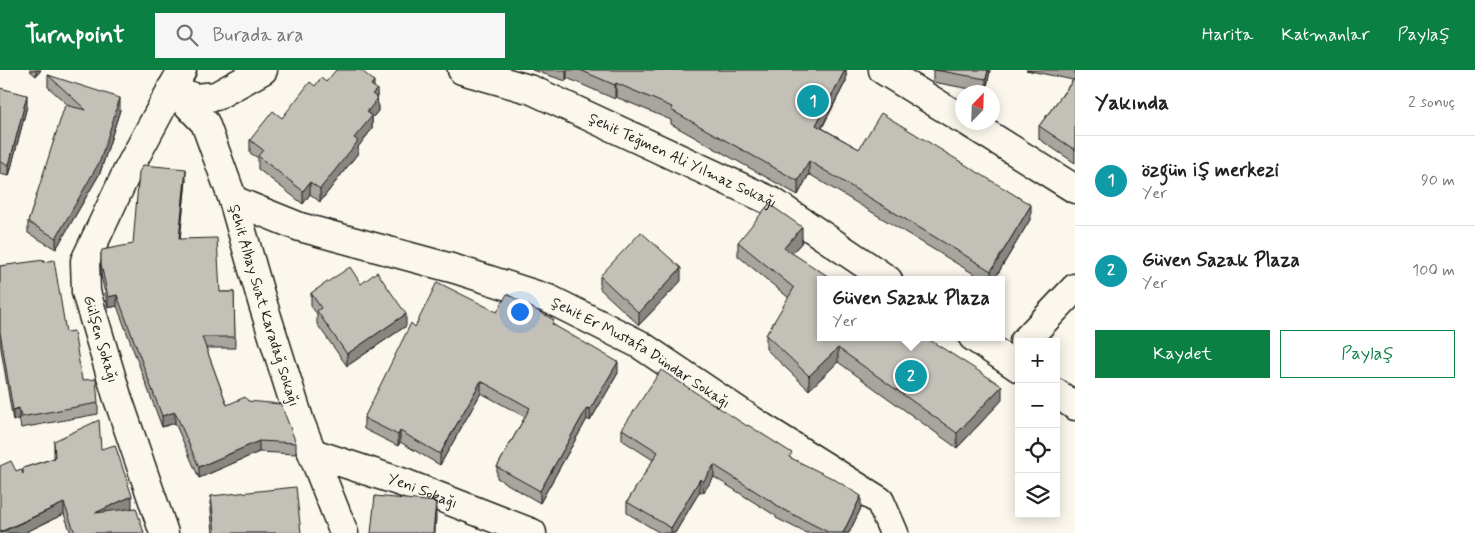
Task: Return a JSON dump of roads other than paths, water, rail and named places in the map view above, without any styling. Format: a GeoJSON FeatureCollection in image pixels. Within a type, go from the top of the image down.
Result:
{"type":"FeatureCollection","features":[{"type":"Feature","properties":{"kind":"street"},"geometry":{"type":"LineString","coordinates":[[177,79],[195,98],[216,96],[263,70]]}},
{"type":"Feature","properties":{"kind":"street","name":"Şehit Teğmen Ali Yılmaz Sokağı"},"geometry":{"type":"LineString","coordinates":[[462,70],[532,90],[773,202],[882,276]]}},
{"type":"Feature","properties":{"kind":"street"},"geometry":{"type":"LineString","coordinates":[[883,70],[955,115]]}},
{"type":"Feature","properties":{"kind":"street","name":"Şehit Albay Suat Karadağ Sokağı"},"geometry":{"type":"LineString","coordinates":[[177,79],[205,123],[233,200],[300,422],[344,533]]}},
{"type":"Feature","properties":{"kind":"street","name":"Gülşen Sokağı"},"geometry":{"type":"LineString","coordinates":[[164,533],[117,396],[86,292],[85,261],[127,172],[177,79]]}},
{"type":"Feature","properties":{"kind":"street"},"geometry":{"type":"LineString","coordinates":[[981,130],[1075,189]]}},
{"type":"Feature","properties":{"kind":"street","name":"Şehit Er Mustafa Dündar Sokağı"},"geometry":{"type":"LineString","coordinates":[[233,200],[300,227],[455,269],[549,299],[639,344],[762,427],[880,502],[894,533]]}},
{"type":"Feature","properties":{"kind":"street"},"geometry":{"type":"LineString","coordinates":[[1031,338],[1075,288]]}},
{"type":"Feature","properties":{"kind":"street"},"geometry":{"type":"LineString","coordinates":[[983,341],[1015,353]]}},
{"type":"Feature","properties":{"kind":"street"},"geometry":{"type":"LineString","coordinates":[[1060,396],[1075,406]]}},
{"type":"Feature","properties":{"kind":"street","name":"Yeni Sokağı"},"geometry":{"type":"LineString","coordinates":[[312,453],[404,484],[532,533]]}},
{"type":"Feature","properties":{"kind":"place","name":"özgün iş merkezi"},"geometry":{"type":"Point","coordinates":[813,101]}},
{"type":"Feature","properties":{"kind":"place","name":"Güven Sazak Plaza"},"geometry":{"type":"Point","coordinates":[911,376]}}]}
